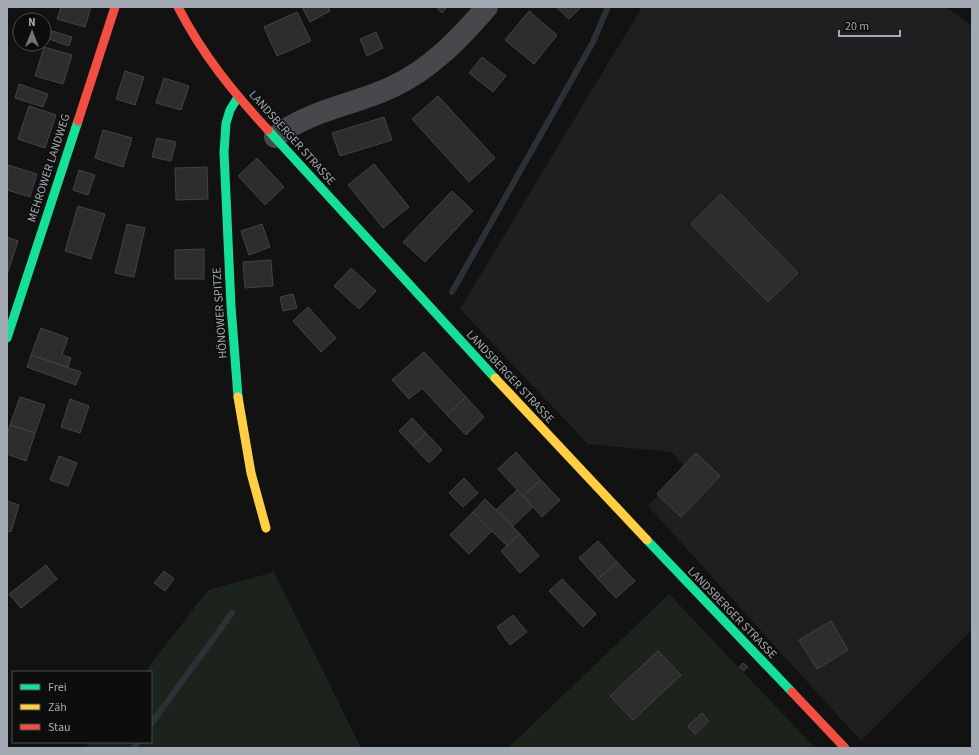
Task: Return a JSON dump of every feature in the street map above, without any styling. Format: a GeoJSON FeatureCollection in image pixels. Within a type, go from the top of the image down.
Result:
{"type":"FeatureCollection","features":[{"type":"Feature","properties":{"kind":"street","name":"MEHROWER LANDWEG"},"geometry":{"type":"LineString","coordinates":[[7,338],[115,7]]}},
{"type":"Feature","properties":{"kind":"street","name":"LANDSBERGER STRASSE"},"geometry":{"type":"LineString","coordinates":[[178,7],[198,45],[218,74],[238,97],[406,283],[605,496],[845,748]]}},
{"type":"Feature","properties":{"kind":"street"},"geometry":{"type":"LineString","coordinates":[[275,137],[299,121],[362,100],[393,87],[427,67],[462,35],[488,7]]}},
{"type":"Feature","properties":{"kind":"street","name":"HÖNOWER SPITZE"},"geometry":{"type":"LineString","coordinates":[[238,97],[227,115],[224,126],[224,160],[233,332],[238,396],[247,459],[256,499],[266,528]]}},
{"type":"Feature","properties":{"kind":"shaded area"},"geometry":{"type":"Polygon","coordinates":[[[642,7],[946,7],[972,26],[972,630],[861,741],[648,506],[684,465],[671,452],[588,444],[460,309],[642,7]]]}},
{"type":"Feature","properties":{"kind":"shaded area"},"geometry":{"type":"Polygon","coordinates":[[[274,572],[361,748],[85,748],[89,743],[152,743],[152,671],[146,671],[208,590],[274,572]]]}},
{"type":"Feature","properties":{"kind":"shaded area"},"geometry":{"type":"Polygon","coordinates":[[[669,594],[815,748],[508,748],[669,594]]]}},
{"type":"Feature","properties":{"kind":"building"},"geometry":{"type":"Polygon","coordinates":[[[61,7],[91,7],[85,27],[57,19],[61,7]]]}},
{"type":"Feature","properties":{"kind":"building"},"geometry":{"type":"Polygon","coordinates":[[[302,7],[328,7],[330,11],[310,22],[302,7]]]}},
{"type":"Feature","properties":{"kind":"building"},"geometry":{"type":"Polygon","coordinates":[[[436,7],[447,7],[442,13],[436,7]]]}},
{"type":"Feature","properties":{"kind":"building"},"geometry":{"type":"Polygon","coordinates":[[[556,7],[581,7],[569,19],[556,7]]]}},
{"type":"Feature","properties":{"kind":"building"},"geometry":{"type":"Polygon","coordinates":[[[529,11],[557,35],[534,64],[505,40],[529,11]]]}},
{"type":"Feature","properties":{"kind":"building"},"geometry":{"type":"Polygon","coordinates":[[[297,12],[311,41],[277,56],[264,27],[297,12]]]}},
{"type":"Feature","properties":{"kind":"building"},"geometry":{"type":"Polygon","coordinates":[[[52,31],[72,37],[69,46],[52,40],[52,31]]]}},
{"type":"Feature","properties":{"kind":"building"},"geometry":{"type":"Polygon","coordinates":[[[376,32],[383,48],[367,56],[360,39],[376,32]]]}},
{"type":"Feature","properties":{"kind":"building"},"geometry":{"type":"Polygon","coordinates":[[[52,49],[72,55],[63,84],[35,76],[42,52],[52,52],[52,49]]]}},
{"type":"Feature","properties":{"kind":"building"},"geometry":{"type":"Polygon","coordinates":[[[482,57],[506,76],[493,92],[469,73],[482,57]]]}},
{"type":"Feature","properties":{"kind":"building"},"geometry":{"type":"Polygon","coordinates":[[[125,71],[144,77],[135,105],[116,99],[125,71]]]}},
{"type":"Feature","properties":{"kind":"building"},"geometry":{"type":"Polygon","coordinates":[[[164,78],[189,86],[181,110],[156,103],[164,78]]]}},
{"type":"Feature","properties":{"kind":"building"},"geometry":{"type":"Polygon","coordinates":[[[19,84],[48,94],[43,107],[15,98],[19,84]]]}},
{"type":"Feature","properties":{"kind":"building"},"geometry":{"type":"Polygon","coordinates":[[[438,96],[495,158],[469,182],[412,119],[438,96]]]}},
{"type":"Feature","properties":{"kind":"building"},"geometry":{"type":"Polygon","coordinates":[[[29,106],[56,115],[45,148],[18,139],[29,106]]]}},
{"type":"Feature","properties":{"kind":"building"},"geometry":{"type":"Polygon","coordinates":[[[384,117],[392,140],[340,156],[332,133],[384,117]]]}},
{"type":"Feature","properties":{"kind":"building"},"geometry":{"type":"Polygon","coordinates":[[[103,130],[132,138],[123,167],[95,158],[103,130]]]}},
{"type":"Feature","properties":{"kind":"building"},"geometry":{"type":"Polygon","coordinates":[[[157,138],[176,142],[171,161],[152,157],[157,138]]]}},
{"type":"Feature","properties":{"kind":"building"},"geometry":{"type":"Polygon","coordinates":[[[257,158],[284,187],[265,205],[238,176],[257,158]]]}},
{"type":"Feature","properties":{"kind":"building"},"geometry":{"type":"Polygon","coordinates":[[[374,164],[409,207],[383,228],[348,185],[374,164]]]}},
{"type":"Feature","properties":{"kind":"building"},"geometry":{"type":"Polygon","coordinates":[[[8,165],[37,174],[30,197],[7,190],[8,165]]]}},
{"type":"Feature","properties":{"kind":"building"},"geometry":{"type":"Polygon","coordinates":[[[207,167],[208,199],[176,200],[175,168],[207,167]]]}},
{"type":"Feature","properties":{"kind":"building"},"geometry":{"type":"Polygon","coordinates":[[[79,170],[95,175],[88,195],[73,190],[79,170]]]}},
{"type":"Feature","properties":{"kind":"building"},"geometry":{"type":"Polygon","coordinates":[[[452,191],[473,211],[425,262],[403,242],[452,191]]]}},
{"type":"Feature","properties":{"kind":"building"},"geometry":{"type":"Polygon","coordinates":[[[721,194],[798,273],[768,302],[691,224],[721,194]]]}},
{"type":"Feature","properties":{"kind":"building"},"geometry":{"type":"Polygon","coordinates":[[[78,206],[105,214],[91,259],[65,251],[78,206]]]}},
{"type":"Feature","properties":{"kind":"building"},"geometry":{"type":"Polygon","coordinates":[[[127,224],[145,228],[134,277],[115,273],[127,224]]]}},
{"type":"Feature","properties":{"kind":"building"},"geometry":{"type":"Polygon","coordinates":[[[262,224],[270,247],[249,255],[241,231],[262,224]]]}},
{"type":"Feature","properties":{"kind":"building"},"geometry":{"type":"Polygon","coordinates":[[[7,237],[18,241],[7,275],[7,237]]]}},
{"type":"Feature","properties":{"kind":"building"},"geometry":{"type":"Polygon","coordinates":[[[204,249],[204,279],[175,279],[175,250],[204,249]]]}},
{"type":"Feature","properties":{"kind":"building"},"geometry":{"type":"Polygon","coordinates":[[[271,260],[273,286],[245,288],[243,262],[271,260]]]}},
{"type":"Feature","properties":{"kind":"building"},"geometry":{"type":"Polygon","coordinates":[[[351,268],[376,291],[359,309],[334,286],[351,268]]]}},
{"type":"Feature","properties":{"kind":"building"},"geometry":{"type":"Polygon","coordinates":[[[293,294],[297,308],[283,311],[280,297],[293,294]]]}},
{"type":"Feature","properties":{"kind":"building"},"geometry":{"type":"Polygon","coordinates":[[[308,307],[336,338],[321,352],[293,321],[308,307]]]}},
{"type":"Feature","properties":{"kind":"building"},"geometry":{"type":"Polygon","coordinates":[[[41,328],[68,338],[62,355],[71,358],[68,367],[31,355],[41,328]]]}},
{"type":"Feature","properties":{"kind":"building"},"geometry":{"type":"Polygon","coordinates":[[[424,352],[466,397],[447,415],[422,388],[409,399],[392,380],[424,352]]]}},
{"type":"Feature","properties":{"kind":"building"},"geometry":{"type":"Polygon","coordinates":[[[31,355],[81,372],[76,385],[27,367],[31,355]]]}},
{"type":"Feature","properties":{"kind":"building"},"geometry":{"type":"Polygon","coordinates":[[[20,397],[45,405],[35,433],[10,425],[20,397]]]}},
{"type":"Feature","properties":{"kind":"building"},"geometry":{"type":"Polygon","coordinates":[[[466,397],[484,417],[466,435],[447,415],[466,397]]]}},
{"type":"Feature","properties":{"kind":"building"},"geometry":{"type":"Polygon","coordinates":[[[70,399],[89,406],[80,433],[61,427],[70,399]]]}},
{"type":"Feature","properties":{"kind":"building"},"geometry":{"type":"Polygon","coordinates":[[[412,418],[426,433],[413,446],[399,431],[412,418]]]}},
{"type":"Feature","properties":{"kind":"building"},"geometry":{"type":"Polygon","coordinates":[[[10,425],[35,433],[26,461],[7,454],[7,435],[10,425]]]}},
{"type":"Feature","properties":{"kind":"building"},"geometry":{"type":"Polygon","coordinates":[[[426,433],[442,450],[429,463],[413,446],[426,433]]]}},
{"type":"Feature","properties":{"kind":"building"},"geometry":{"type":"Polygon","coordinates":[[[516,452],[541,480],[523,496],[498,469],[516,452]]]}},
{"type":"Feature","properties":{"kind":"building"},"geometry":{"type":"Polygon","coordinates":[[[696,453],[720,476],[681,517],[657,494],[696,453]]]}},
{"type":"Feature","properties":{"kind":"building"},"geometry":{"type":"Polygon","coordinates":[[[59,456],[77,463],[68,486],[50,480],[59,456]]]}},
{"type":"Feature","properties":{"kind":"building"},"geometry":{"type":"Polygon","coordinates":[[[464,478],[478,493],[463,507],[449,493],[464,478]]]}},
{"type":"Feature","properties":{"kind":"building"},"geometry":{"type":"Polygon","coordinates":[[[541,480],[560,500],[542,517],[523,496],[541,480]]]}},
{"type":"Feature","properties":{"kind":"building"},"geometry":{"type":"Polygon","coordinates":[[[517,490],[533,507],[512,527],[496,510],[517,490]]]}},
{"type":"Feature","properties":{"kind":"building"},"geometry":{"type":"Polygon","coordinates":[[[485,499],[520,534],[507,546],[473,512],[485,499]]]}},
{"type":"Feature","properties":{"kind":"building"},"geometry":{"type":"Polygon","coordinates":[[[7,501],[19,505],[11,532],[7,531],[7,501]]]}},
{"type":"Feature","properties":{"kind":"building"},"geometry":{"type":"Polygon","coordinates":[[[473,512],[492,531],[469,554],[450,535],[473,512]]]}},
{"type":"Feature","properties":{"kind":"building"},"geometry":{"type":"Polygon","coordinates":[[[520,534],[539,556],[520,573],[501,551],[520,534]]]}},
{"type":"Feature","properties":{"kind":"building"},"geometry":{"type":"Polygon","coordinates":[[[598,541],[617,562],[598,579],[579,558],[598,541]]]}},
{"type":"Feature","properties":{"kind":"building"},"geometry":{"type":"Polygon","coordinates":[[[617,562],[635,581],[616,598],[598,579],[617,562]]]}},
{"type":"Feature","properties":{"kind":"building"},"geometry":{"type":"Polygon","coordinates":[[[46,565],[57,579],[21,608],[9,594],[46,565]]]}},
{"type":"Feature","properties":{"kind":"building"},"geometry":{"type":"Polygon","coordinates":[[[164,571],[174,579],[165,591],[154,583],[164,571]]]}},
{"type":"Feature","properties":{"kind":"building"},"geometry":{"type":"Polygon","coordinates":[[[562,579],[596,614],[583,627],[549,591],[562,579]]]}},
{"type":"Feature","properties":{"kind":"building"},"geometry":{"type":"Polygon","coordinates":[[[513,615],[527,632],[510,645],[497,627],[513,615]]]}},
{"type":"Feature","properties":{"kind":"building"},"geometry":{"type":"Polygon","coordinates":[[[831,621],[848,650],[817,669],[799,640],[831,621]]]}},
{"type":"Feature","properties":{"kind":"building"},"geometry":{"type":"Polygon","coordinates":[[[658,651],[681,675],[633,720],[610,696],[658,651]]]}},
{"type":"Feature","properties":{"kind":"building"},"geometry":{"type":"Polygon","coordinates":[[[743,663],[748,667],[744,671],[739,667],[743,663]]]}},
{"type":"Feature","properties":{"kind":"building"},"geometry":{"type":"Polygon","coordinates":[[[702,713],[709,721],[695,734],[688,726],[702,713]]]}},
{"type":"Feature","properties":{"kind":"waterway"},"geometry":{"type":"LineString","coordinates":[[452,292],[593,42],[608,7]]}},
{"type":"Feature","properties":{"kind":"waterway"},"geometry":{"type":"LineString","coordinates":[[152,723],[232,613]]}},
{"type":"Feature","properties":{"kind":"waterway"},"geometry":{"type":"LineString","coordinates":[[133,748],[137,743]]}},
{"type":"Feature","properties":{"kind":"traffic: fast"},"geometry":{"type":"LineString","coordinates":[[238,97],[230,110],[226,123],[224,152],[231,306],[238,397]]}},
{"type":"Feature","properties":{"kind":"traffic: fast"},"geometry":{"type":"LineString","coordinates":[[7,338],[78,121]]}},
{"type":"Feature","properties":{"kind":"traffic: fast"},"geometry":{"type":"LineString","coordinates":[[268,130],[495,378]]}},
{"type":"Feature","properties":{"kind":"traffic: fast"},"geometry":{"type":"LineString","coordinates":[[647,540],[792,692]]}},
{"type":"Feature","properties":{"kind":"traffic: slow"},"geometry":{"type":"LineString","coordinates":[[495,378],[647,540]]}},
{"type":"Feature","properties":{"kind":"traffic: slow"},"geometry":{"type":"LineString","coordinates":[[238,397],[251,473],[266,528]]}},
{"type":"Feature","properties":{"kind":"traffic: jam"},"geometry":{"type":"LineString","coordinates":[[78,121],[115,7]]}},
{"type":"Feature","properties":{"kind":"traffic: jam"},"geometry":{"type":"LineString","coordinates":[[178,7],[197,41],[208,57],[268,130]]}},
{"type":"Feature","properties":{"kind":"traffic: jam"},"geometry":{"type":"LineString","coordinates":[[792,692],[845,748]]}}]}
